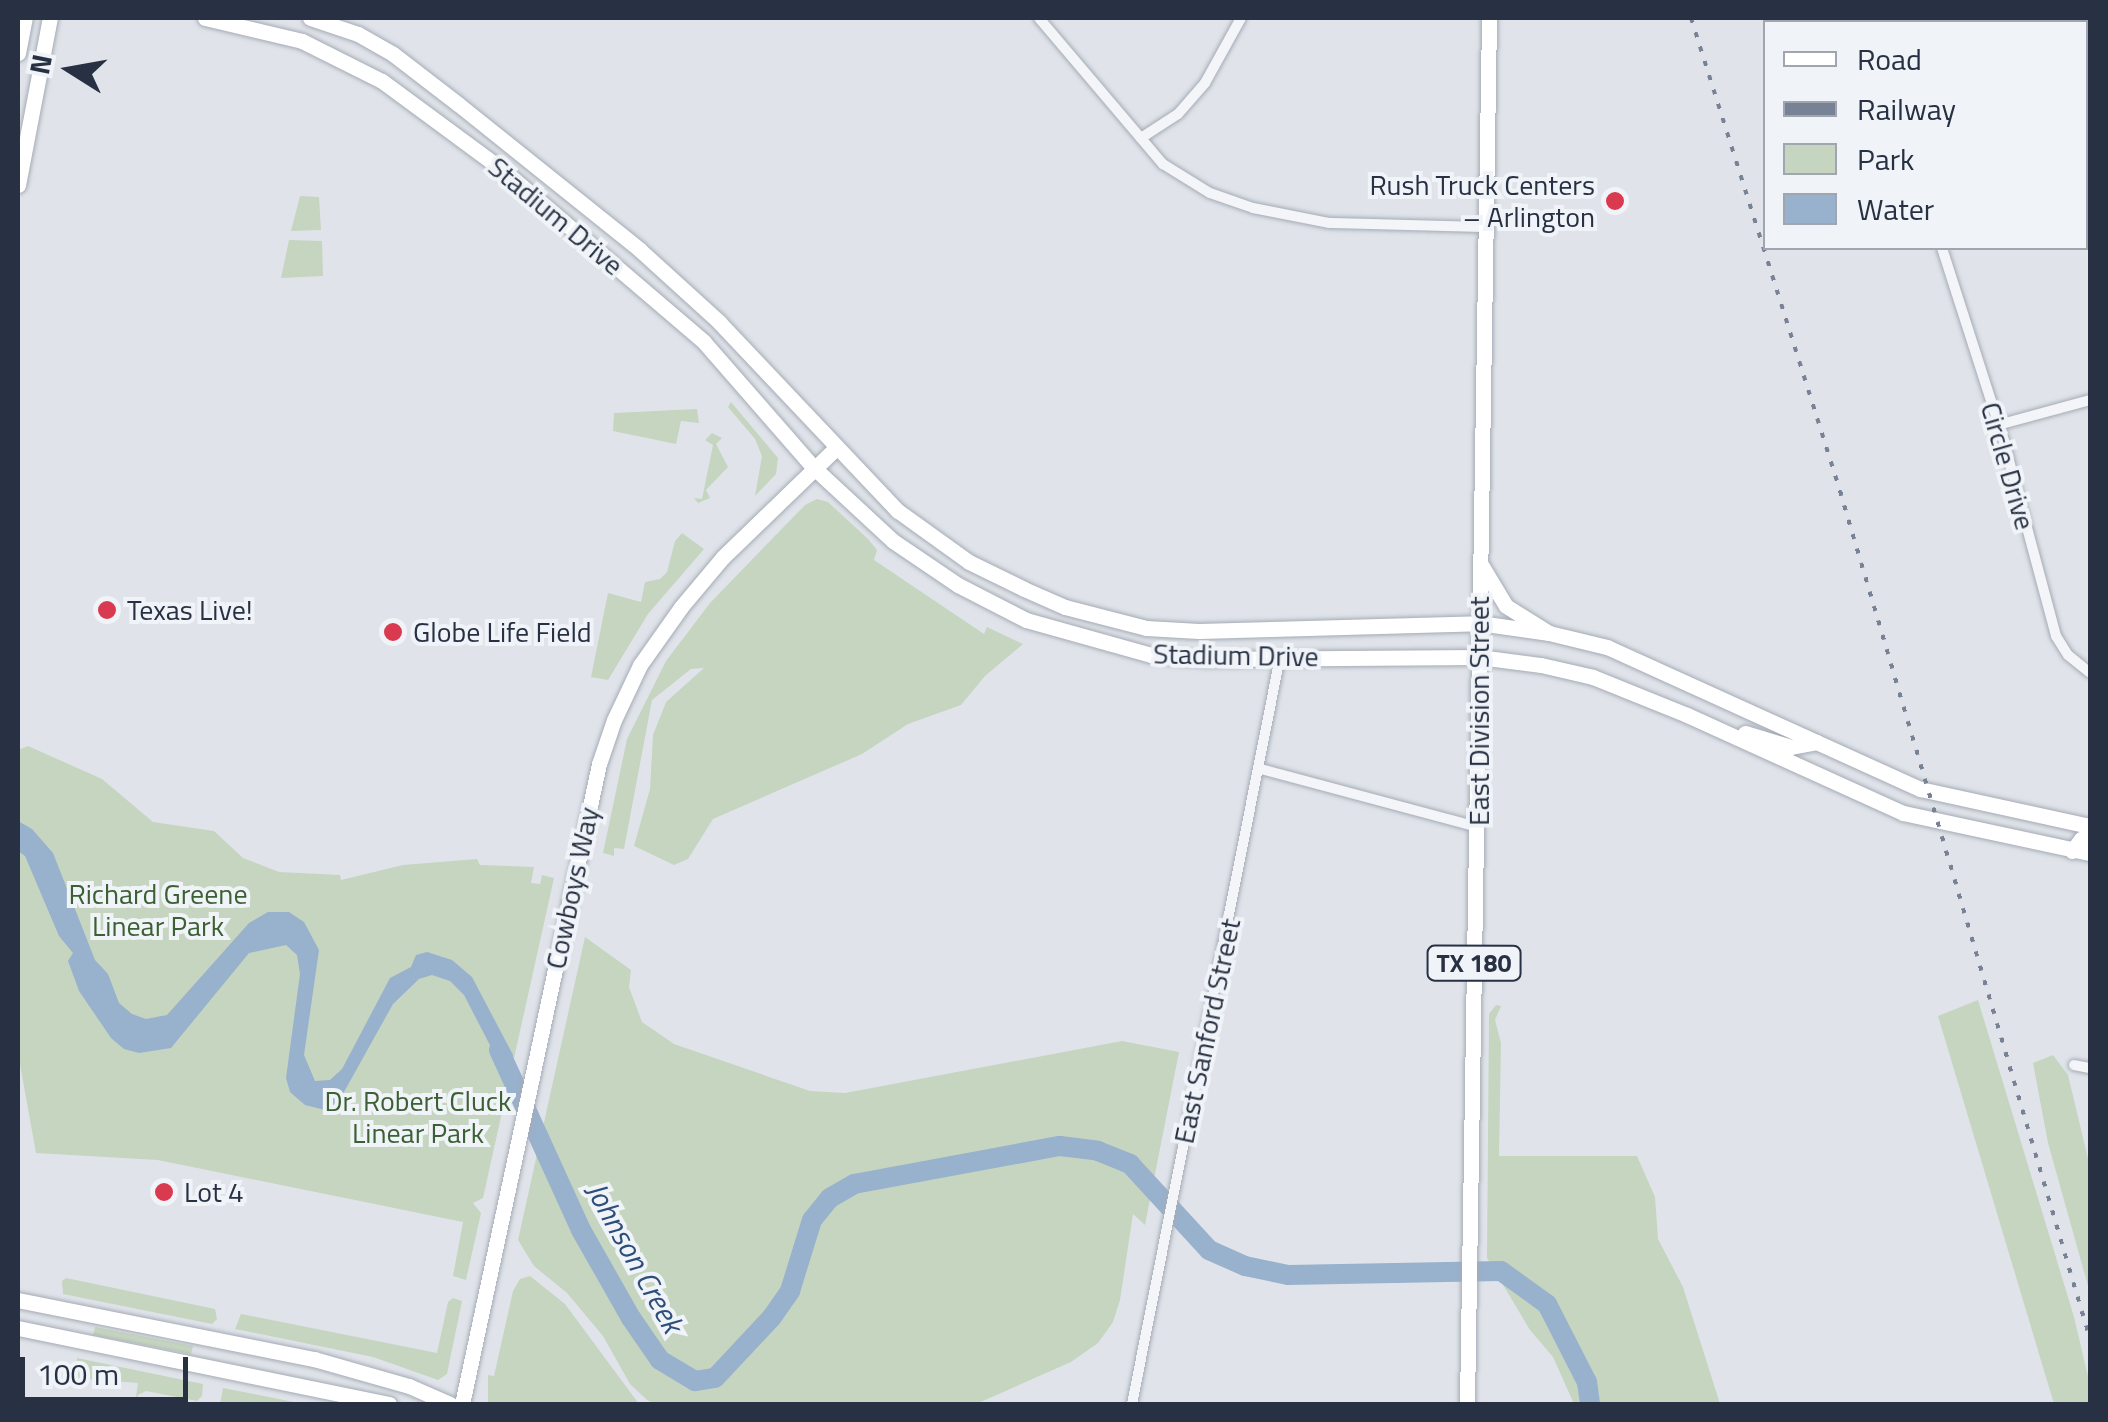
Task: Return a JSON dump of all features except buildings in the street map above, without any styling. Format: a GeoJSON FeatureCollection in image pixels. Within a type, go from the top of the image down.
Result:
{"type":"FeatureCollection","features":[{"type":"Feature","properties":{"kind":"main road"},"geometry":{"type":"LineString","coordinates":[[18,53],[24,18]]}},
{"type":"Feature","properties":{"kind":"main road"},"geometry":{"type":"LineString","coordinates":[[18,185],[50,18]]}},
{"type":"Feature","properties":{"kind":"main road","name":"Stadium Drive"},"geometry":{"type":"LineString","coordinates":[[205,18],[313,46],[382,81],[504,171],[704,342],[812,466],[893,542],[958,584],[1026,620],[1151,655],[1479,657],[1593,678],[1707,724],[1903,813],[2090,853]]}},
{"type":"Feature","properties":{"kind":"main road","name":"Stadium Drive"},"geometry":{"type":"LineString","coordinates":[[310,18],[330,20],[393,54],[640,250],[719,322],[898,512],[929,537],[969,562],[1065,607],[1146,628],[1199,632],[1479,623],[1548,633],[1607,646],[1920,789],[2090,826]]}},
{"type":"Feature","properties":{"kind":"main road","name":"East Division Street"},"geometry":{"type":"LineString","coordinates":[[1467,1404],[1490,18]]}},
{"type":"Feature","properties":{"kind":"main road"},"geometry":{"type":"LineString","coordinates":[[504,171],[518,154]]}},
{"type":"Feature","properties":{"kind":"main road","name":"Cowboys Way"},"geometry":{"type":"LineString","coordinates":[[462,1404],[599,764],[640,665],[661,632],[723,557],[812,466],[837,447]]}},
{"type":"Feature","properties":{"kind":"main road"},"geometry":{"type":"LineString","coordinates":[[1480,563],[1506,606],[1548,633]]}},
{"type":"Feature","properties":{"kind":"main road"},"geometry":{"type":"LineString","coordinates":[[1056,630],[1065,607]]}},
{"type":"Feature","properties":{"kind":"main road"},"geometry":{"type":"LineString","coordinates":[[1707,724],[1791,747],[1817,742]]}},
{"type":"Feature","properties":{"kind":"main road"},"geometry":{"type":"LineString","coordinates":[[2072,850],[2081,839],[2090,838]]}},
{"type":"Feature","properties":{"kind":"main road"},"geometry":{"type":"LineString","coordinates":[[18,1300],[314,1359],[409,1386],[450,1404]]}},
{"type":"Feature","properties":{"kind":"main road"},"geometry":{"type":"LineString","coordinates":[[18,1328],[389,1404]]}},
{"type":"Feature","properties":{"kind":"street"},"geometry":{"type":"LineString","coordinates":[[1039,18],[1163,164],[1210,193],[1253,208],[1329,223],[1487,227]]}},
{"type":"Feature","properties":{"kind":"street"},"geometry":{"type":"LineString","coordinates":[[1140,138],[1178,114],[1205,83],[1241,18]]}},
{"type":"Feature","properties":{"kind":"street"},"geometry":{"type":"LineString","coordinates":[[313,46],[330,20]]}},
{"type":"Feature","properties":{"kind":"street","name":"Circle Drive"},"geometry":{"type":"LineString","coordinates":[[1943,250],[1998,425],[2056,636],[2068,655],[2090,674]]}},
{"type":"Feature","properties":{"kind":"street"},"geometry":{"type":"LineString","coordinates":[[1998,425],[2090,400]]}},
{"type":"Feature","properties":{"kind":"street","name":"East Sanford Street"},"geometry":{"type":"LineString","coordinates":[[1132,1404],[1261,769],[1280,657]]}},
{"type":"Feature","properties":{"kind":"street"},"geometry":{"type":"LineString","coordinates":[[1261,769],[1478,827]]}},
{"type":"Feature","properties":{"kind":"street"},"geometry":{"type":"LineString","coordinates":[[2074,1065],[2090,1068]]}},
{"type":"Feature","properties":{"kind":"green space"},"geometry":{"type":"Polygon","coordinates":[[[300,196],[319,197],[321,230],[291,231],[300,196]]]}},
{"type":"Feature","properties":{"kind":"green space"},"geometry":{"type":"Polygon","coordinates":[[[289,240],[322,241],[323,276],[281,278],[289,240]]]}},
{"type":"Feature","properties":{"kind":"green space"},"geometry":{"type":"Polygon","coordinates":[[[731,402],[778,458],[776,474],[755,496],[762,456],[755,439],[728,407],[731,402]]]}},
{"type":"Feature","properties":{"kind":"green space"},"geometry":{"type":"Polygon","coordinates":[[[697,409],[699,423],[681,421],[676,444],[613,431],[614,413],[697,409]]]}},
{"type":"Feature","properties":{"kind":"green space"},"geometry":{"type":"Polygon","coordinates":[[[712,433],[722,438],[716,444],[728,467],[706,490],[710,498],[698,503],[694,498],[702,499],[713,445],[705,440],[712,433]]]}},
{"type":"Feature","properties":{"kind":"green space"},"geometry":{"type":"Polygon","coordinates":[[[817,499],[828,502],[868,539],[877,550],[874,560],[984,634],[987,627],[1023,644],[985,676],[961,705],[908,724],[862,754],[713,819],[688,859],[674,865],[634,846],[650,789],[653,735],[666,702],[704,668],[691,669],[652,700],[624,849],[614,848],[614,856],[603,853],[627,739],[666,661],[710,603],[805,505],[817,499]]]}},
{"type":"Feature","properties":{"kind":"green space"},"geometry":{"type":"Polygon","coordinates":[[[682,533],[704,549],[648,614],[608,680],[591,677],[608,593],[641,602],[645,582],[660,579],[667,572],[675,541],[682,533]]]}},
{"type":"Feature","properties":{"kind":"green space"},"geometry":{"type":"Polygon","coordinates":[[[28,746],[102,779],[153,822],[214,831],[243,858],[279,872],[340,875],[341,880],[403,865],[477,859],[480,865],[534,867],[531,883],[540,884],[542,875],[554,878],[483,1198],[473,1203],[481,1213],[466,1280],[453,1276],[463,1222],[158,1160],[36,1153],[18,1053],[18,750],[28,746]]]}},
{"type":"Feature","properties":{"kind":"green space"},"geometry":{"type":"Polygon","coordinates":[[[585,937],[631,970],[629,987],[642,1022],[674,1044],[810,1091],[845,1093],[1122,1041],[1179,1052],[1145,1225],[1133,1214],[1120,1300],[1113,1322],[1098,1343],[1071,1362],[976,1404],[655,1404],[647,1400],[630,1384],[603,1336],[567,1293],[534,1266],[518,1240],[585,937]]]}},
{"type":"Feature","properties":{"kind":"green space"},"geometry":{"type":"Polygon","coordinates":[[[1978,1000],[2074,1317],[2090,1385],[2090,1404],[2054,1404],[1938,1016],[1978,1000]]]}},
{"type":"Feature","properties":{"kind":"green space"},"geometry":{"type":"Polygon","coordinates":[[[1496,1005],[1501,1006],[1495,1020],[1501,1043],[1499,1156],[1637,1156],[1655,1197],[1658,1239],[1683,1287],[1720,1404],[1574,1404],[1553,1357],[1530,1330],[1487,1258],[1489,1014],[1496,1005]]]}},
{"type":"Feature","properties":{"kind":"green space"},"geometry":{"type":"Polygon","coordinates":[[[2053,1055],[2068,1075],[2090,1167],[2090,1293],[2048,1143],[2033,1063],[2053,1055]]]}},
{"type":"Feature","properties":{"kind":"green space"},"geometry":{"type":"Polygon","coordinates":[[[530,1276],[565,1304],[639,1404],[488,1404],[488,1375],[494,1376],[513,1291],[520,1279],[530,1276]]]}},
{"type":"Feature","properties":{"kind":"green space"},"geometry":{"type":"Polygon","coordinates":[[[66,1278],[215,1309],[217,1319],[212,1324],[63,1294],[62,1281],[66,1278]]]}},
{"type":"Feature","properties":{"kind":"green space"},"geometry":{"type":"Polygon","coordinates":[[[453,1298],[462,1301],[447,1374],[438,1380],[373,1357],[235,1329],[241,1314],[437,1353],[448,1302],[453,1298]]]}},
{"type":"Feature","properties":{"kind":"green space"},"geometry":{"type":"Polygon","coordinates":[[[95,1327],[193,1346],[191,1354],[93,1335],[95,1327]]]}},
{"type":"Feature","properties":{"kind":"green space"},"geometry":{"type":"Polygon","coordinates":[[[77,1358],[203,1384],[202,1396],[197,1401],[146,1391],[138,1395],[135,1404],[97,1404],[136,1397],[138,1383],[75,1378],[77,1358]]]}},
{"type":"Feature","properties":{"kind":"green space"},"geometry":{"type":"Polygon","coordinates":[[[223,1388],[304,1404],[220,1404],[223,1388]]]}},
{"type":"Feature","properties":{"kind":"water"},"geometry":{"type":"Polygon","coordinates":[[[18,821],[32,829],[53,853],[95,960],[108,974],[119,1003],[132,1014],[146,1019],[167,1015],[249,923],[268,912],[289,912],[304,922],[319,950],[304,1055],[315,1081],[330,1080],[342,1069],[390,978],[411,967],[416,955],[427,952],[452,960],[472,977],[513,1055],[508,1080],[464,995],[450,981],[432,975],[419,979],[393,1004],[339,1101],[325,1110],[305,1105],[290,1092],[286,1078],[300,974],[297,955],[286,945],[249,953],[171,1048],[139,1053],[124,1049],[111,1038],[79,991],[68,961],[73,953],[59,936],[25,856],[18,851],[18,821]]]}},
{"type":"Feature","properties":{"kind":"waterway","name":"Johnson Creek"},"geometry":{"type":"LineString","coordinates":[[499,1050],[581,1230],[631,1318],[660,1360],[695,1381],[715,1378],[772,1317],[790,1291],[812,1220],[830,1198],[854,1184],[1060,1146],[1098,1151],[1130,1164],[1209,1250],[1245,1266],[1288,1275],[1501,1271],[1547,1304],[1587,1382],[1590,1404]]}},
{"type":"Feature","properties":{"kind":"railway"},"geometry":{"type":"LineString","coordinates":[[1691,18],[1763,247]]}},
{"type":"Feature","properties":{"kind":"railway"},"geometry":{"type":"LineString","coordinates":[[1764,250],[1840,491],[2090,1339]]}},
{"type":"Feature","properties":{"kind":"place","name":"Rush Truck Centers – Arlington"},"geometry":{"type":"Point","coordinates":[1615,201]}},
{"type":"Feature","properties":{"kind":"place","name":"Texas Live!"},"geometry":{"type":"Point","coordinates":[107,610]}},
{"type":"Feature","properties":{"kind":"place","name":"Globe Life Field"},"geometry":{"type":"Point","coordinates":[393,632]}},
{"type":"Feature","properties":{"kind":"place","name":"Lot 4"},"geometry":{"type":"Point","coordinates":[164,1192]}},
{"type":"Feature","properties":{"kind":"park label","name":"Richard Greene Linear Park"},"geometry":{"type":"Point","coordinates":[158,910]}},
{"type":"Feature","properties":{"kind":"park label","name":"Dr. Robert Cluck Linear Park"},"geometry":{"type":"Point","coordinates":[418,1117]}}]}
